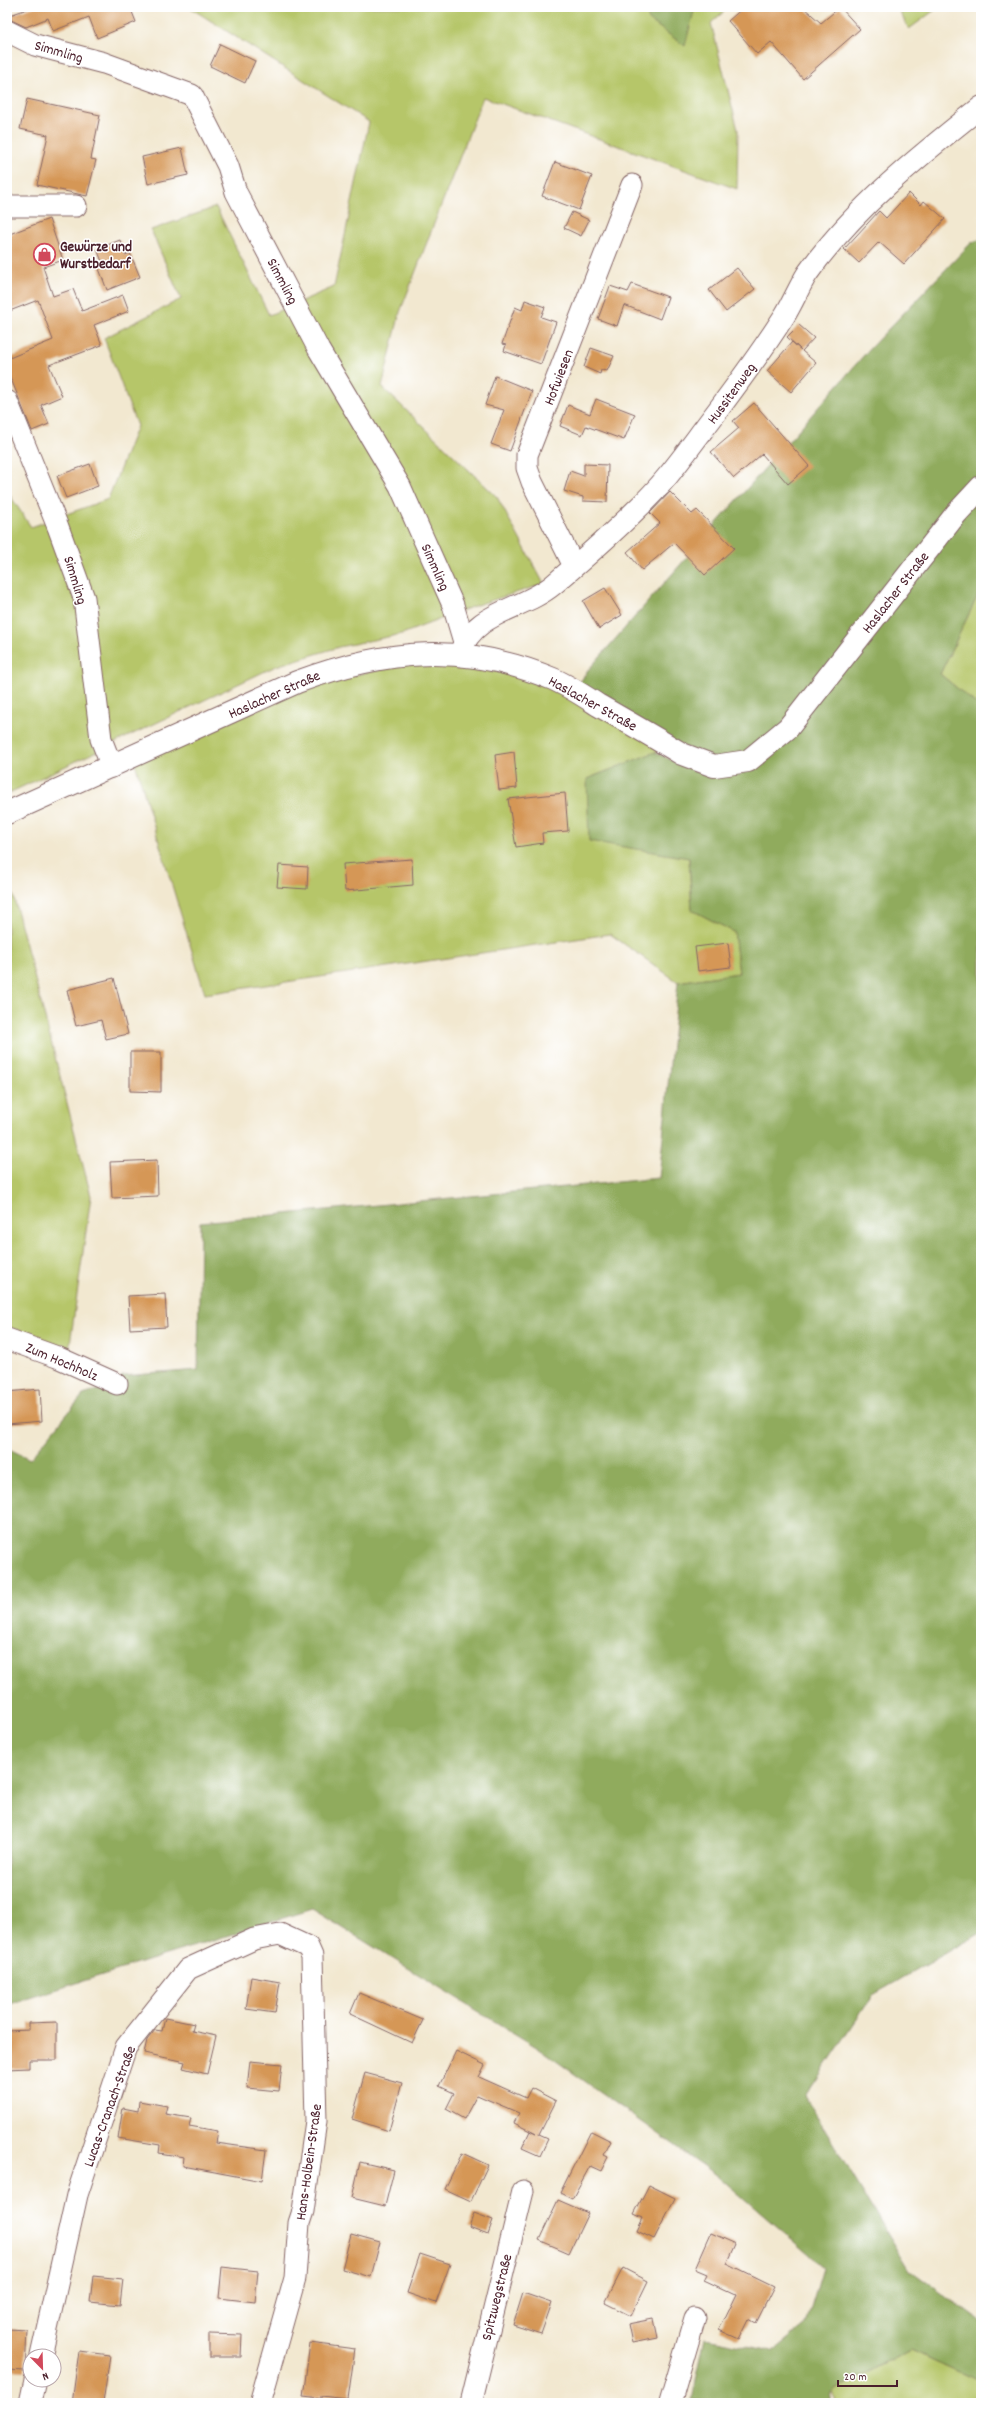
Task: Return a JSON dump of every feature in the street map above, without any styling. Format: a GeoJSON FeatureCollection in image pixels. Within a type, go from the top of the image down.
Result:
{"type":"FeatureCollection","features":[{"type":"Feature","properties":{"kind":"street","name":"Simmling"},"geometry":{"type":"LineString","coordinates":[[7,31],[35,44],[104,63],[192,95],[228,166],[236,192],[319,350],[400,486],[453,605],[462,648]]}},
{"type":"Feature","properties":{"kind":"street","name":"Hussitenweg"},"geometry":{"type":"LineString","coordinates":[[462,648],[479,624],[492,615],[546,589],[636,510],[674,470],[740,383],[786,313],[807,275],[842,233],[918,156],[981,107]]}},
{"type":"Feature","properties":{"kind":"street","name":"Hofwiesen"},"geometry":{"type":"LineString","coordinates":[[574,566],[532,482],[527,468],[527,455],[632,185]]}},
{"type":"Feature","properties":{"kind":"street"},"geometry":{"type":"LineString","coordinates":[[7,206],[76,206]]}},
{"type":"Feature","properties":{"kind":"street","name":"Simmling"},"geometry":{"type":"LineString","coordinates":[[7,401],[58,527],[84,598],[101,739],[112,767]]}},
{"type":"Feature","properties":{"kind":"street","name":"Haslacher Straße"},"geometry":{"type":"LineString","coordinates":[[7,813],[112,767],[297,682],[339,666],[378,658],[426,654],[462,648],[554,680],[682,754],[701,762],[714,766],[748,761],[788,728],[956,514],[981,487]]}},
{"type":"Feature","properties":{"kind":"street","name":"Zum Hochholz"},"geometry":{"type":"LineString","coordinates":[[7,1339],[57,1357],[117,1384]]}},
{"type":"Feature","properties":{"kind":"street","name":"Lucas-Cranach-Straße"},"geometry":{"type":"LineString","coordinates":[[43,2348],[77,2195],[126,2047],[188,1969],[254,1939],[280,1934]]}},
{"type":"Feature","properties":{"kind":"street","name":"Hans-Holbein-Straße"},"geometry":{"type":"LineString","coordinates":[[260,2403],[295,2278],[299,2223],[303,2210],[316,2122],[312,1956],[308,1947],[280,1934]]}},
{"type":"Feature","properties":{"kind":"street","name":"Spitzwegstraße"},"geometry":{"type":"LineString","coordinates":[[471,2403],[523,2191]]}},
{"type":"Feature","properties":{"kind":"street"},"geometry":{"type":"LineString","coordinates":[[670,2403],[695,2318]]}},
{"type":"Feature","properties":{"kind":"street"},"geometry":{"type":"LineString","coordinates":[[30,2403],[33,2388]]}},
{"type":"Feature","properties":{"kind":"green space"},"geometry":{"type":"Polygon","coordinates":[[[189,7],[729,7],[711,23],[738,130],[737,189],[483,97],[400,312],[382,387],[497,497],[544,584],[477,605],[402,634],[339,647],[276,666],[7,794],[7,491],[31,527],[108,499],[137,426],[104,338],[181,299],[151,230],[216,207],[269,315],[334,287],[369,122],[189,7]]]}},
{"type":"Feature","properties":{"kind":"green space"},"geometry":{"type":"Polygon","coordinates":[[[645,7],[695,7],[685,46],[649,20],[645,7]]]}},
{"type":"Feature","properties":{"kind":"green space"},"geometry":{"type":"Polygon","coordinates":[[[897,7],[939,7],[909,29],[897,7]]]}},
{"type":"Feature","properties":{"kind":"green space"},"geometry":{"type":"Polygon","coordinates":[[[981,239],[981,480],[775,733],[747,754],[714,762],[574,691],[589,669],[872,346],[971,243],[981,239]]]}},
{"type":"Feature","properties":{"kind":"green space"},"geometry":{"type":"Polygon","coordinates":[[[981,494],[981,589],[940,674],[981,708],[981,1933],[873,1995],[805,2097],[910,2270],[981,2322],[981,2382],[911,2350],[833,2391],[830,2403],[727,2403],[692,2400],[705,2338],[773,2351],[806,2324],[823,2267],[718,2176],[538,2048],[312,1909],[7,2005],[7,1448],[30,1459],[83,1395],[117,1384],[122,1376],[198,1370],[200,1222],[659,1178],[678,982],[739,973],[734,932],[692,910],[689,858],[589,841],[587,779],[655,752],[687,768],[707,774],[730,775],[743,773],[981,494]]]}},
{"type":"Feature","properties":{"kind":"green space"},"geometry":{"type":"Polygon","coordinates":[[[981,589],[981,708],[940,674],[981,589]]]}},
{"type":"Feature","properties":{"kind":"green space"},"geometry":{"type":"Polygon","coordinates":[[[422,661],[492,670],[557,689],[666,748],[587,779],[689,858],[692,910],[734,932],[739,973],[678,982],[610,934],[205,994],[135,763],[312,684],[422,661]]]}},
{"type":"Feature","properties":{"kind":"green space"},"geometry":{"type":"Polygon","coordinates":[[[7,871],[91,1196],[69,1351],[7,1326],[7,871]]]}},
{"type":"Feature","properties":{"kind":"green space"},"geometry":{"type":"Polygon","coordinates":[[[911,2350],[981,2382],[981,2403],[836,2403],[833,2391],[911,2350]]]}},
{"type":"Feature","properties":{"kind":"building"},"geometry":{"type":"Polygon","coordinates":[[[33,7],[130,7],[136,22],[97,38],[89,17],[53,31],[48,18],[26,27],[11,20],[10,15],[33,7]]]}},
{"type":"Feature","properties":{"kind":"building"},"geometry":{"type":"Polygon","coordinates":[[[744,7],[803,7],[821,23],[840,7],[860,29],[803,79],[771,42],[757,54],[728,21],[744,7]]]}},
{"type":"Feature","properties":{"kind":"building"},"geometry":{"type":"Polygon","coordinates":[[[220,44],[255,61],[245,83],[210,66],[220,44]]]}},
{"type":"Feature","properties":{"kind":"building"},"geometry":{"type":"Polygon","coordinates":[[[27,99],[100,115],[91,159],[96,160],[87,196],[37,185],[48,135],[20,129],[27,99]]]}},
{"type":"Feature","properties":{"kind":"building"},"geometry":{"type":"Polygon","coordinates":[[[182,148],[188,175],[148,184],[142,157],[182,148]]]}},
{"type":"Feature","properties":{"kind":"building"},"geometry":{"type":"Polygon","coordinates":[[[555,162],[592,176],[579,210],[542,196],[555,162]]]}},
{"type":"Feature","properties":{"kind":"building"},"geometry":{"type":"Polygon","coordinates":[[[909,193],[921,205],[924,201],[945,219],[904,264],[879,242],[859,263],[844,249],[879,211],[886,218],[909,193]]]}},
{"type":"Feature","properties":{"kind":"building"},"geometry":{"type":"Polygon","coordinates":[[[572,212],[589,220],[581,236],[564,228],[572,212]]]}},
{"type":"Feature","properties":{"kind":"building"},"geometry":{"type":"Polygon","coordinates":[[[49,219],[63,260],[43,267],[53,296],[73,289],[82,311],[123,295],[129,311],[94,325],[102,345],[49,365],[62,396],[41,405],[49,424],[32,431],[7,369],[7,359],[53,340],[38,300],[7,312],[7,235],[49,219]]]}},
{"type":"Feature","properties":{"kind":"building"},"geometry":{"type":"Polygon","coordinates":[[[120,240],[125,255],[130,253],[140,277],[107,290],[98,266],[103,264],[97,249],[120,240]]]}},
{"type":"Feature","properties":{"kind":"building"},"geometry":{"type":"Polygon","coordinates":[[[737,268],[755,289],[726,312],[709,290],[737,268]]]}},
{"type":"Feature","properties":{"kind":"building"},"geometry":{"type":"Polygon","coordinates":[[[632,284],[668,297],[660,319],[624,305],[617,326],[598,319],[610,286],[628,292],[632,284]]]}},
{"type":"Feature","properties":{"kind":"building"},"geometry":{"type":"Polygon","coordinates":[[[525,300],[545,307],[541,317],[556,322],[541,364],[504,351],[506,345],[502,344],[515,307],[522,310],[525,300]]]}},
{"type":"Feature","properties":{"kind":"building"},"geometry":{"type":"Polygon","coordinates":[[[799,325],[814,338],[802,351],[816,363],[791,392],[767,371],[792,342],[801,350],[787,337],[799,325]]]}},
{"type":"Feature","properties":{"kind":"building"},"geometry":{"type":"Polygon","coordinates":[[[591,348],[614,356],[607,371],[601,370],[600,374],[584,367],[591,348]]]}},
{"type":"Feature","properties":{"kind":"building"},"geometry":{"type":"Polygon","coordinates":[[[495,376],[532,391],[510,451],[491,444],[504,410],[485,405],[495,376]]]}},
{"type":"Feature","properties":{"kind":"building"},"geometry":{"type":"Polygon","coordinates":[[[596,399],[635,414],[624,440],[586,426],[582,435],[560,426],[568,405],[590,414],[596,399]]]}},
{"type":"Feature","properties":{"kind":"building"},"geometry":{"type":"Polygon","coordinates":[[[754,403],[809,466],[788,484],[762,454],[734,478],[711,452],[739,428],[733,421],[754,403]]]}},
{"type":"Feature","properties":{"kind":"building"},"geometry":{"type":"Polygon","coordinates":[[[90,464],[98,486],[66,498],[57,476],[90,464]]]}},
{"type":"Feature","properties":{"kind":"building"},"geometry":{"type":"Polygon","coordinates":[[[584,464],[608,465],[607,502],[583,501],[583,497],[564,491],[570,471],[584,476],[584,464]]]}},
{"type":"Feature","properties":{"kind":"building"},"geometry":{"type":"Polygon","coordinates":[[[670,492],[692,514],[697,510],[734,548],[705,575],[674,543],[642,570],[627,552],[660,523],[650,513],[670,492]]]}},
{"type":"Feature","properties":{"kind":"building"},"geometry":{"type":"Polygon","coordinates":[[[605,588],[622,615],[599,629],[583,601],[605,588]]]}},
{"type":"Feature","properties":{"kind":"building"},"geometry":{"type":"Polygon","coordinates":[[[514,752],[517,788],[499,790],[495,755],[514,752]]]}},
{"type":"Feature","properties":{"kind":"building"},"geometry":{"type":"Polygon","coordinates":[[[565,793],[568,831],[542,833],[543,843],[516,847],[508,799],[565,793]]]}},
{"type":"Feature","properties":{"kind":"building"},"geometry":{"type":"Polygon","coordinates":[[[412,859],[413,885],[345,891],[343,864],[412,859]]]}},
{"type":"Feature","properties":{"kind":"building"},"geometry":{"type":"Polygon","coordinates":[[[279,865],[308,867],[307,889],[277,887],[279,865]]]}},
{"type":"Feature","properties":{"kind":"building"},"geometry":{"type":"Polygon","coordinates":[[[728,943],[731,967],[698,971],[695,947],[728,943]]]}},
{"type":"Feature","properties":{"kind":"building"},"geometry":{"type":"Polygon","coordinates":[[[114,978],[128,1034],[106,1039],[101,1020],[76,1026],[67,990],[114,978]]]}},
{"type":"Feature","properties":{"kind":"building"},"geometry":{"type":"Polygon","coordinates":[[[130,1052],[161,1052],[161,1092],[130,1091],[130,1052]]]}},
{"type":"Feature","properties":{"kind":"building"},"geometry":{"type":"Polygon","coordinates":[[[157,1160],[158,1196],[112,1198],[110,1162],[157,1160]]]}},
{"type":"Feature","properties":{"kind":"building"},"geometry":{"type":"Polygon","coordinates":[[[165,1294],[167,1327],[130,1329],[128,1296],[165,1294]]]}},
{"type":"Feature","properties":{"kind":"building"},"geometry":{"type":"Polygon","coordinates":[[[40,1389],[42,1421],[7,1424],[7,1392],[40,1389]]]}},
{"type":"Feature","properties":{"kind":"building"},"geometry":{"type":"Polygon","coordinates":[[[251,1977],[280,1982],[275,2013],[246,2009],[251,1977]]]}},
{"type":"Feature","properties":{"kind":"building"},"geometry":{"type":"Polygon","coordinates":[[[359,1993],[423,2020],[412,2043],[350,2014],[359,1993]]]}},
{"type":"Feature","properties":{"kind":"building"},"geometry":{"type":"Polygon","coordinates":[[[165,2018],[194,2024],[192,2031],[216,2036],[207,2074],[183,2068],[185,2062],[144,2053],[147,2040],[155,2030],[162,2031],[165,2018]]]}},
{"type":"Feature","properties":{"kind":"building"},"geometry":{"type":"Polygon","coordinates":[[[57,2022],[57,2060],[29,2060],[29,2068],[7,2069],[7,2031],[29,2030],[29,2023],[57,2022]]]}},
{"type":"Feature","properties":{"kind":"building"},"geometry":{"type":"Polygon","coordinates":[[[456,2051],[485,2065],[479,2077],[526,2098],[531,2088],[556,2101],[539,2135],[548,2139],[540,2156],[522,2148],[530,2131],[514,2123],[519,2113],[477,2095],[464,2119],[446,2109],[454,2093],[439,2086],[456,2051]]]}},
{"type":"Feature","properties":{"kind":"building"},"geometry":{"type":"Polygon","coordinates":[[[250,2061],[282,2064],[279,2091],[247,2088],[250,2061]]]}},
{"type":"Feature","properties":{"kind":"building"},"geometry":{"type":"Polygon","coordinates":[[[365,2073],[402,2083],[389,2131],[352,2119],[365,2073]]]}},
{"type":"Feature","properties":{"kind":"building"},"geometry":{"type":"Polygon","coordinates":[[[139,2101],[167,2106],[165,2114],[191,2118],[189,2126],[218,2131],[216,2143],[266,2150],[262,2181],[183,2166],[184,2157],[159,2153],[160,2145],[118,2138],[123,2108],[138,2111],[139,2101]]]}},
{"type":"Feature","properties":{"kind":"building"},"geometry":{"type":"Polygon","coordinates":[[[591,2131],[611,2141],[604,2155],[608,2157],[601,2171],[590,2166],[572,2199],[560,2193],[591,2131]]]}},
{"type":"Feature","properties":{"kind":"building"},"geometry":{"type":"Polygon","coordinates":[[[462,2153],[488,2165],[471,2201],[445,2189],[462,2153]]]}},
{"type":"Feature","properties":{"kind":"building"},"geometry":{"type":"Polygon","coordinates":[[[360,2162],[394,2170],[385,2206],[352,2198],[360,2162]]]}},
{"type":"Feature","properties":{"kind":"building"},"geometry":{"type":"Polygon","coordinates":[[[649,2185],[675,2198],[654,2239],[637,2231],[643,2218],[634,2214],[649,2185]]]}},
{"type":"Feature","properties":{"kind":"building"},"geometry":{"type":"Polygon","coordinates":[[[558,2200],[588,2213],[569,2253],[539,2240],[558,2200]]]}},
{"type":"Feature","properties":{"kind":"building"},"geometry":{"type":"Polygon","coordinates":[[[474,2213],[493,2220],[488,2234],[469,2227],[474,2213]]]}},
{"type":"Feature","properties":{"kind":"building"},"geometry":{"type":"Polygon","coordinates":[[[711,2233],[736,2244],[727,2264],[774,2287],[756,2323],[749,2319],[739,2339],[719,2330],[736,2295],[704,2280],[707,2274],[695,2269],[711,2233]]]}},
{"type":"Feature","properties":{"kind":"building"},"geometry":{"type":"Polygon","coordinates":[[[351,2234],[380,2242],[371,2277],[342,2269],[351,2234]]]}},
{"type":"Feature","properties":{"kind":"building"},"geometry":{"type":"Polygon","coordinates":[[[420,2254],[450,2264],[436,2303],[407,2293],[420,2254]]]}},
{"type":"Feature","properties":{"kind":"building"},"geometry":{"type":"Polygon","coordinates":[[[222,2267],[258,2271],[255,2302],[219,2298],[222,2267]]]}},
{"type":"Feature","properties":{"kind":"building"},"geometry":{"type":"Polygon","coordinates":[[[623,2268],[648,2281],[631,2316],[605,2303],[623,2268]]]}},
{"type":"Feature","properties":{"kind":"building"},"geometry":{"type":"Polygon","coordinates":[[[93,2276],[123,2279],[120,2305],[90,2302],[93,2276]]]}},
{"type":"Feature","properties":{"kind":"building"},"geometry":{"type":"Polygon","coordinates":[[[523,2293],[552,2303],[541,2334],[513,2325],[523,2293]]]}},
{"type":"Feature","properties":{"kind":"building"},"geometry":{"type":"Polygon","coordinates":[[[653,2319],[657,2338],[632,2343],[628,2324],[653,2319]]]}},
{"type":"Feature","properties":{"kind":"building"},"geometry":{"type":"Polygon","coordinates":[[[7,2329],[27,2330],[26,2348],[22,2348],[22,2371],[7,2370],[7,2329]]]}},
{"type":"Feature","properties":{"kind":"building"},"geometry":{"type":"Polygon","coordinates":[[[209,2334],[242,2335],[241,2357],[209,2357],[209,2334]]]}},
{"type":"Feature","properties":{"kind":"building"},"geometry":{"type":"Polygon","coordinates":[[[310,2343],[355,2349],[348,2399],[321,2396],[321,2399],[303,2397],[310,2343]]]}},
{"type":"Feature","properties":{"kind":"building"},"geometry":{"type":"Polygon","coordinates":[[[79,2351],[110,2355],[103,2403],[72,2403],[79,2351]]]}},
{"type":"Feature","properties":{"kind":"place","name":"Gewürze und Wurstbedarf"},"geometry":{"type":"Point","coordinates":[44,255]}}]}
